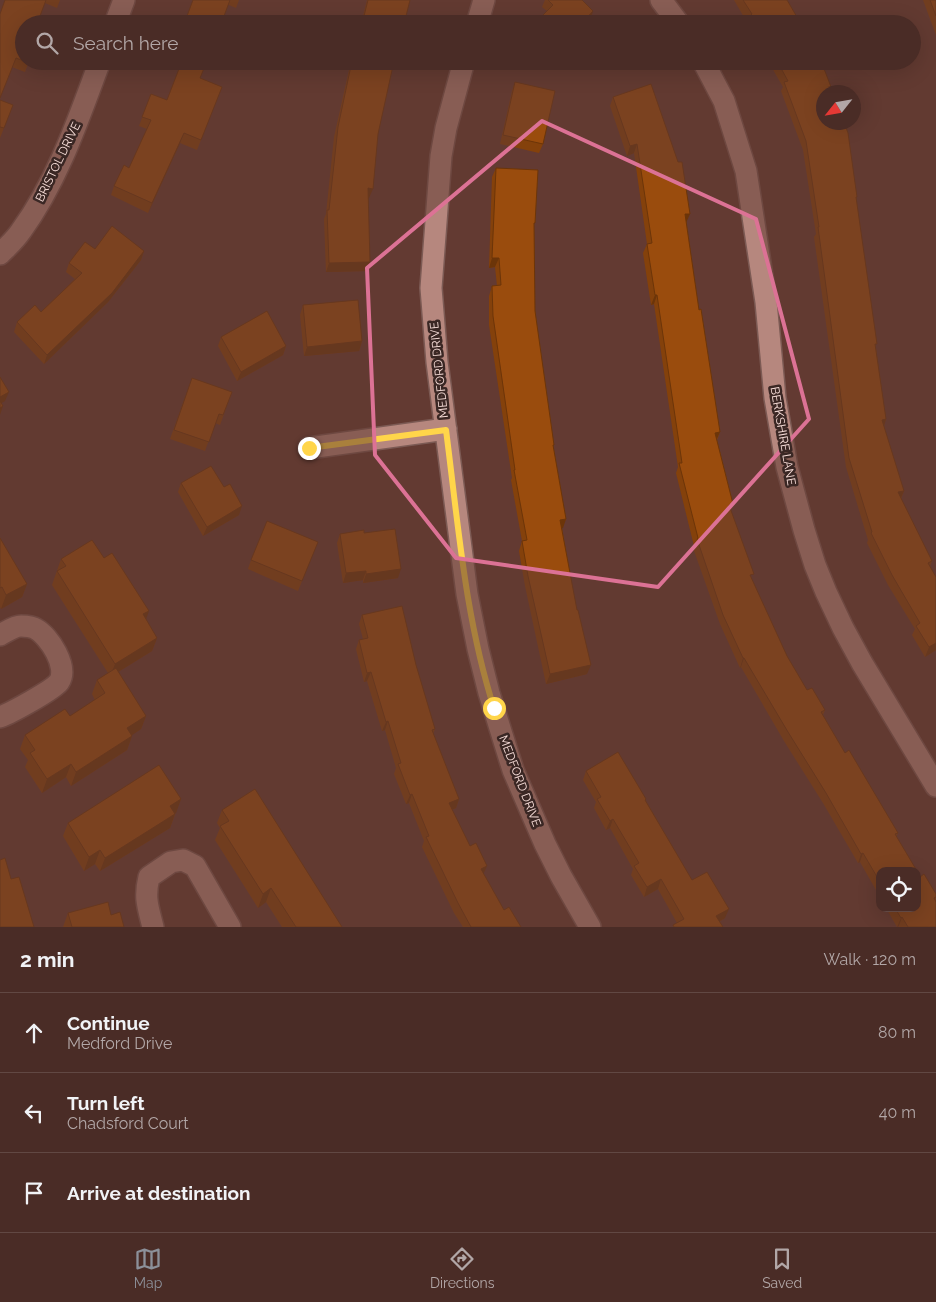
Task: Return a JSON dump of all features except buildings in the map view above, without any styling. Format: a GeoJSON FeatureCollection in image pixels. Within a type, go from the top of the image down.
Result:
{"type":"FeatureCollection","features":[{"type":"Feature","properties":{"kind":"street"},"geometry":{"type":"LineString","coordinates":[[118,15],[124,0]]}},
{"type":"Feature","properties":{"kind":"street"},"geometry":{"type":"LineString","coordinates":[[480,15],[484,0]]}},
{"type":"Feature","properties":{"kind":"street"},"geometry":{"type":"LineString","coordinates":[[661,0],[672,15]]}},
{"type":"Feature","properties":{"kind":"street","name":"BRISTOL DRIVE"},"geometry":{"type":"LineString","coordinates":[[0,254],[20,233],[52,180],[70,142],[97,70]]}},
{"type":"Feature","properties":{"kind":"street","name":"MEDFORD DRIVE"},"geometry":{"type":"LineString","coordinates":[[462,70],[446,128],[441,156],[432,288],[437,362],[467,594],[489,692],[513,770],[544,844],[590,927]]}},
{"type":"Feature","properties":{"kind":"street","name":"BERKSHIRE LANE"},"geometry":{"type":"LineString","coordinates":[[708,70],[724,101],[746,171],[766,302],[775,398],[787,467],[804,530],[822,583],[842,628],[936,786]]}},
{"type":"Feature","properties":{"kind":"street"},"geometry":{"type":"LineString","coordinates":[[309,448],[446,430]]}},
{"type":"Feature","properties":{"kind":"street"},"geometry":{"type":"LineString","coordinates":[[0,635],[20,626],[36,629],[56,651],[62,673],[59,682],[51,689],[0,717]]}},
{"type":"Feature","properties":{"kind":"street"},"geometry":{"type":"LineString","coordinates":[[153,927],[146,900],[149,877],[171,862],[183,860],[194,866],[230,927]]}},
{"type":"Feature","properties":{"kind":"highlighted area"},"geometry":{"type":"Polygon","coordinates":[[[542,121],[756,219],[809,419],[658,587],[456,558],[375,455],[367,268],[542,121]]]}},
{"type":"Feature","properties":{"kind":"route"},"geometry":{"type":"LineString","coordinates":[[309,448],[446,430],[467,594],[478,649],[494,708]]}}]}
